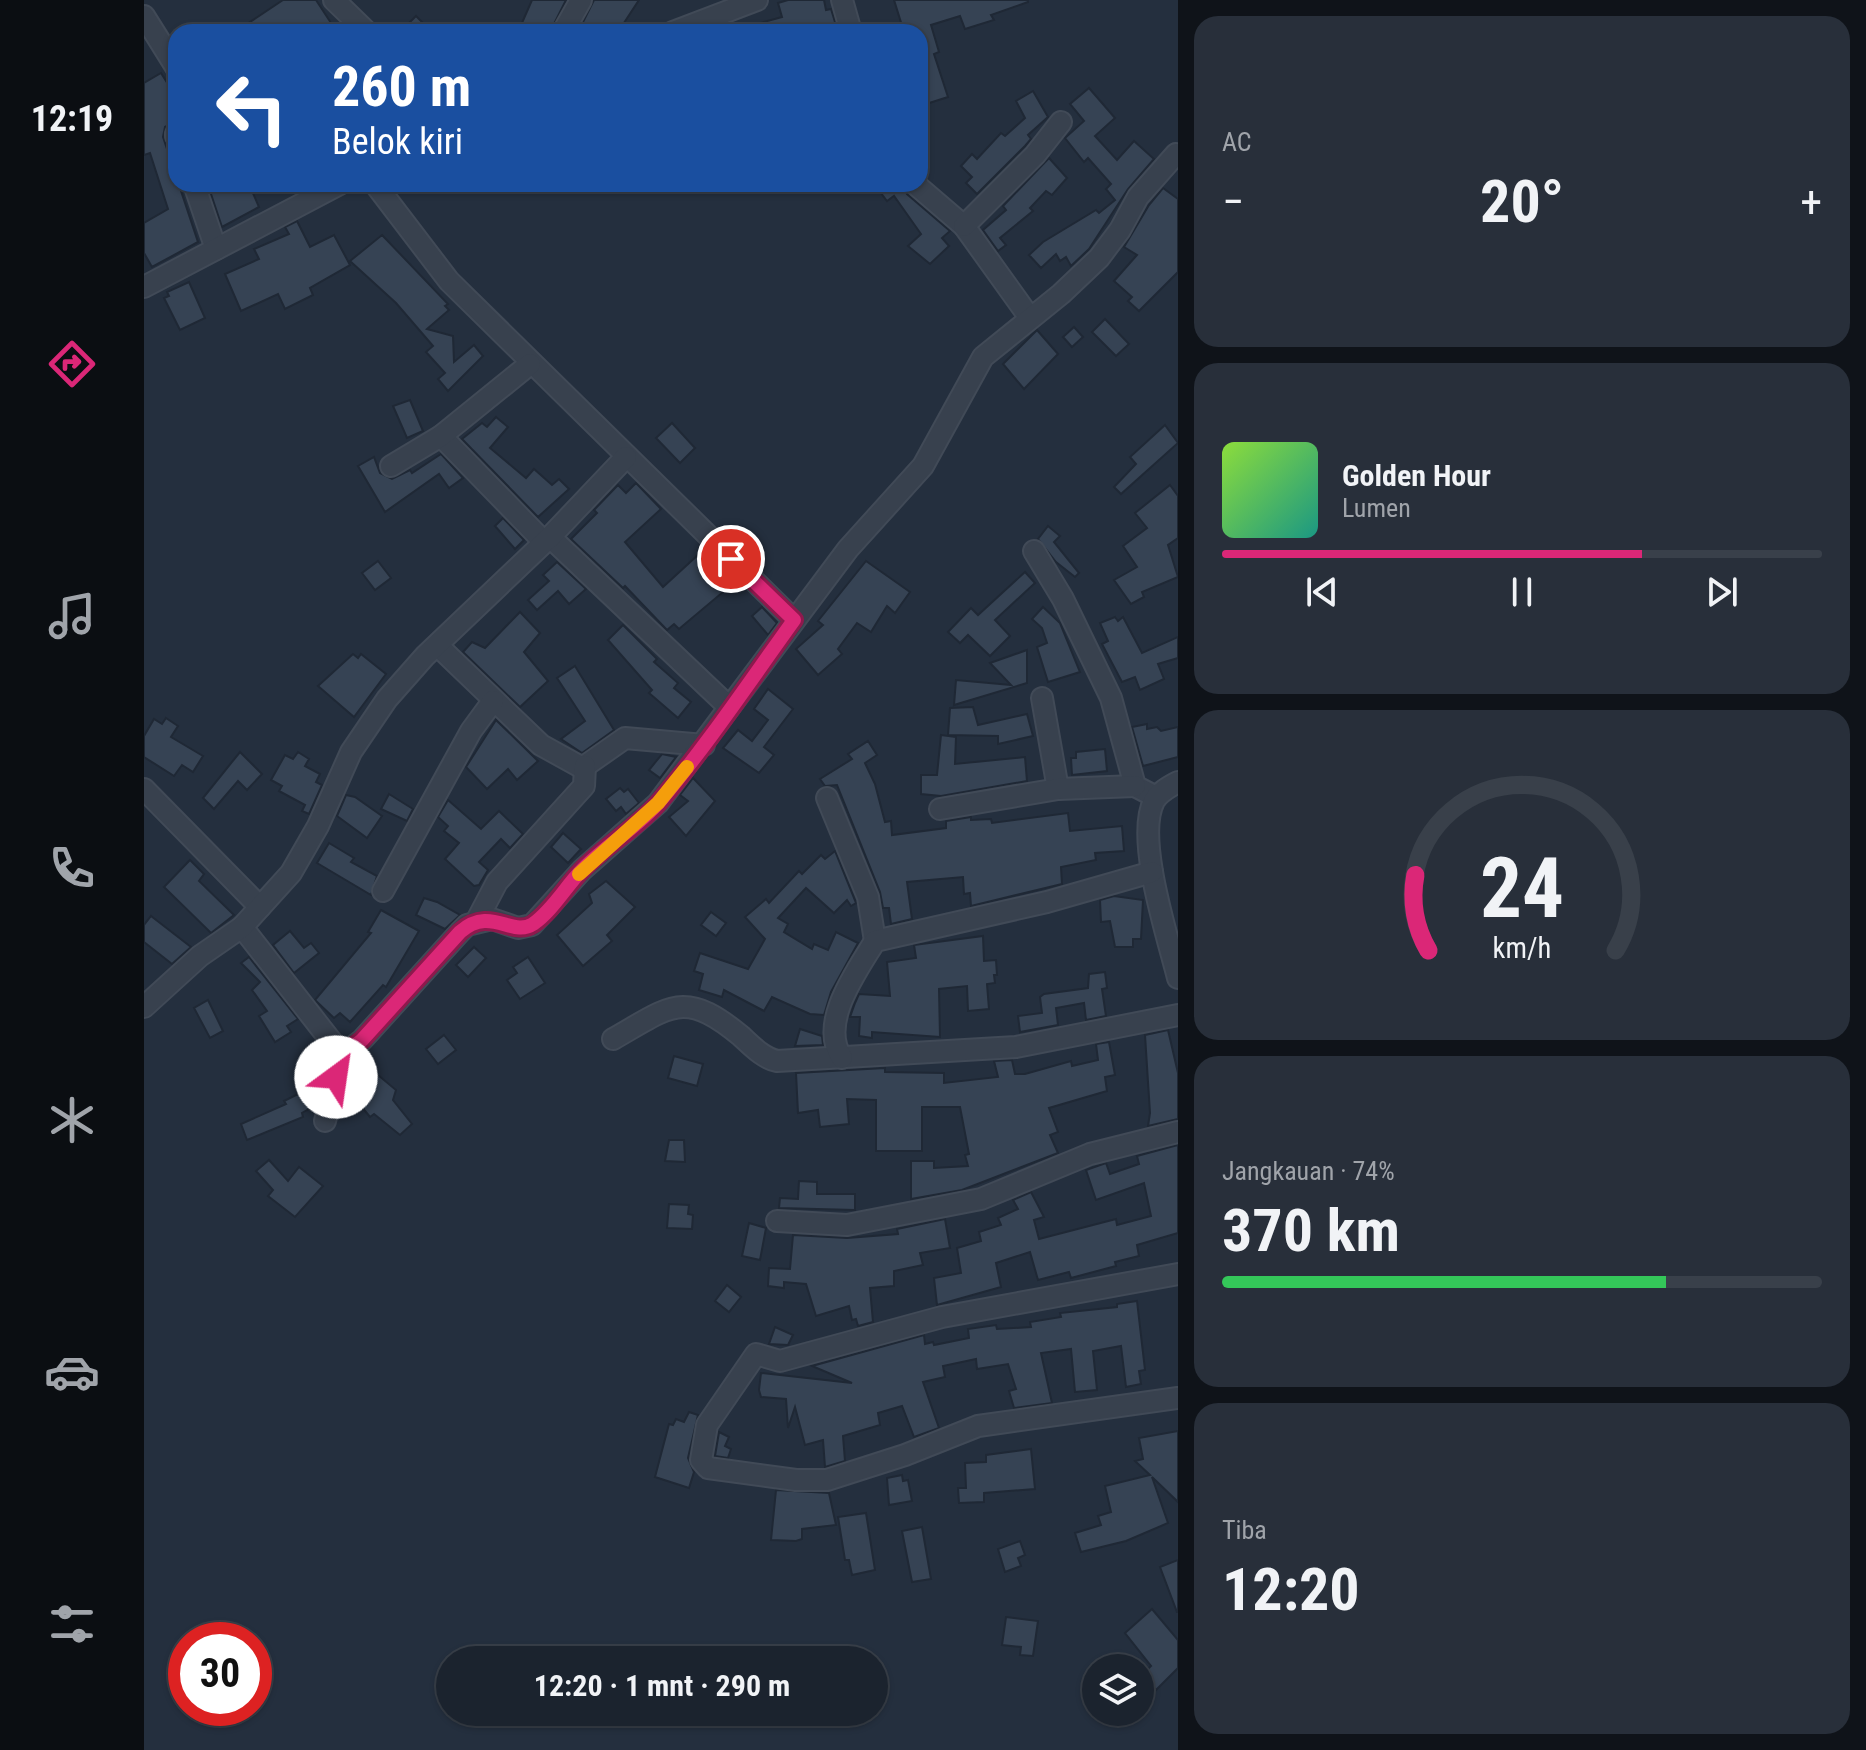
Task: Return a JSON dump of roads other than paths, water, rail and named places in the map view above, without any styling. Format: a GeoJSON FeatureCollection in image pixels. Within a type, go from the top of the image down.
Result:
{"type":"FeatureCollection","features":[{"type":"Feature","properties":{"kind":"street"},"geometry":{"type":"LineString","coordinates":[[334,0],[359,24]]}},
{"type":"Feature","properties":{"kind":"street"},"geometry":{"type":"LineString","coordinates":[[568,24],[581,0]]}},
{"type":"Feature","properties":{"kind":"street"},"geometry":{"type":"LineString","coordinates":[[710,24],[757,0]]}},
{"type":"Feature","properties":{"kind":"street"},"geometry":{"type":"LineString","coordinates":[[842,0],[849,24]]}},
{"type":"Feature","properties":{"kind":"street"},"geometry":{"type":"LineString","coordinates":[[144,16],[168,54]]}},
{"type":"Feature","properties":{"kind":"street"},"geometry":{"type":"LineString","coordinates":[[964,226],[1035,155],[1061,122]]}},
{"type":"Feature","properties":{"kind":"street"},"geometry":{"type":"LineString","coordinates":[[325,1121],[342,1055],[362,1040],[460,932],[476,922],[492,919],[524,928],[532,925],[582,870],[658,803],[848,549],[923,466],[983,357],[1099,258],[1120,230],[1130,207],[1176,154]]}},
{"type":"Feature","properties":{"kind":"street"},"geometry":{"type":"LineString","coordinates":[[197,192],[216,249]]}},
{"type":"Feature","properties":{"kind":"street"},"geometry":{"type":"LineString","coordinates":[[144,287],[325,192]]}},
{"type":"Feature","properties":{"kind":"street"},"geometry":{"type":"LineString","coordinates":[[381,192],[449,281],[530,364],[794,620]]}},
{"type":"Feature","properties":{"kind":"street"},"geometry":{"type":"LineString","coordinates":[[924,192],[964,226],[1030,318]]}},
{"type":"Feature","properties":{"kind":"street"},"geometry":{"type":"LineString","coordinates":[[391,466],[441,436],[530,364]]}},
{"type":"Feature","properties":{"kind":"street"},"geometry":{"type":"LineString","coordinates":[[441,436],[729,707]]}},
{"type":"Feature","properties":{"kind":"street"},"geometry":{"type":"LineString","coordinates":[[144,1007],[200,956],[242,927],[260,907],[304,852],[351,752],[387,699],[626,457]]}},
{"type":"Feature","properties":{"kind":"street"},"geometry":{"type":"LineString","coordinates":[[1034,551],[1063,599],[1111,698],[1135,786]]}},
{"type":"Feature","properties":{"kind":"street"},"geometry":{"type":"LineString","coordinates":[[438,646],[541,745],[563,759],[585,766]]}},
{"type":"Feature","properties":{"kind":"street"},"geometry":{"type":"LineString","coordinates":[[1042,698],[1058,789]]}},
{"type":"Feature","properties":{"kind":"street"},"geometry":{"type":"LineString","coordinates":[[383,891],[457,754],[493,701]]}},
{"type":"Feature","properties":{"kind":"street"},"geometry":{"type":"LineString","coordinates":[[585,766],[625,738],[704,745]]}},
{"type":"Feature","properties":{"kind":"street"},"geometry":{"type":"LineString","coordinates":[[476,922],[497,882],[584,786],[585,766]]}},
{"type":"Feature","properties":{"kind":"street"},"geometry":{"type":"LineString","coordinates":[[1178,782],[1156,797],[1149,820],[1152,872],[1178,978]]}},
{"type":"Feature","properties":{"kind":"street"},"geometry":{"type":"LineString","coordinates":[[940,809],[1058,789],[1135,786],[1156,797]]}},
{"type":"Feature","properties":{"kind":"street"},"geometry":{"type":"LineString","coordinates":[[144,789],[260,907]]}},
{"type":"Feature","properties":{"kind":"street"},"geometry":{"type":"LineString","coordinates":[[827,798],[868,897],[875,941],[853,978],[836,1021],[835,1049],[842,1058]]}},
{"type":"Feature","properties":{"kind":"street"},"geometry":{"type":"LineString","coordinates":[[875,941],[1047,902],[1152,872]]}},
{"type":"Feature","properties":{"kind":"street"},"geometry":{"type":"LineString","coordinates":[[242,927],[342,1055]]}},
{"type":"Feature","properties":{"kind":"street"},"geometry":{"type":"LineString","coordinates":[[613,1039],[661,1011],[685,1005],[715,1016],[771,1060],[1016,1047],[1178,1015]]}},
{"type":"Feature","properties":{"kind":"street"},"geometry":{"type":"LineString","coordinates":[[777,1221],[847,1225],[981,1199],[1090,1154],[1178,1132]]}},
{"type":"Feature","properties":{"kind":"street"},"geometry":{"type":"LineString","coordinates":[[1178,1274],[942,1317],[780,1361],[756,1354],[707,1425],[701,1460],[708,1468],[796,1480],[827,1480],[905,1455],[978,1426],[1178,1398]]}}]}
